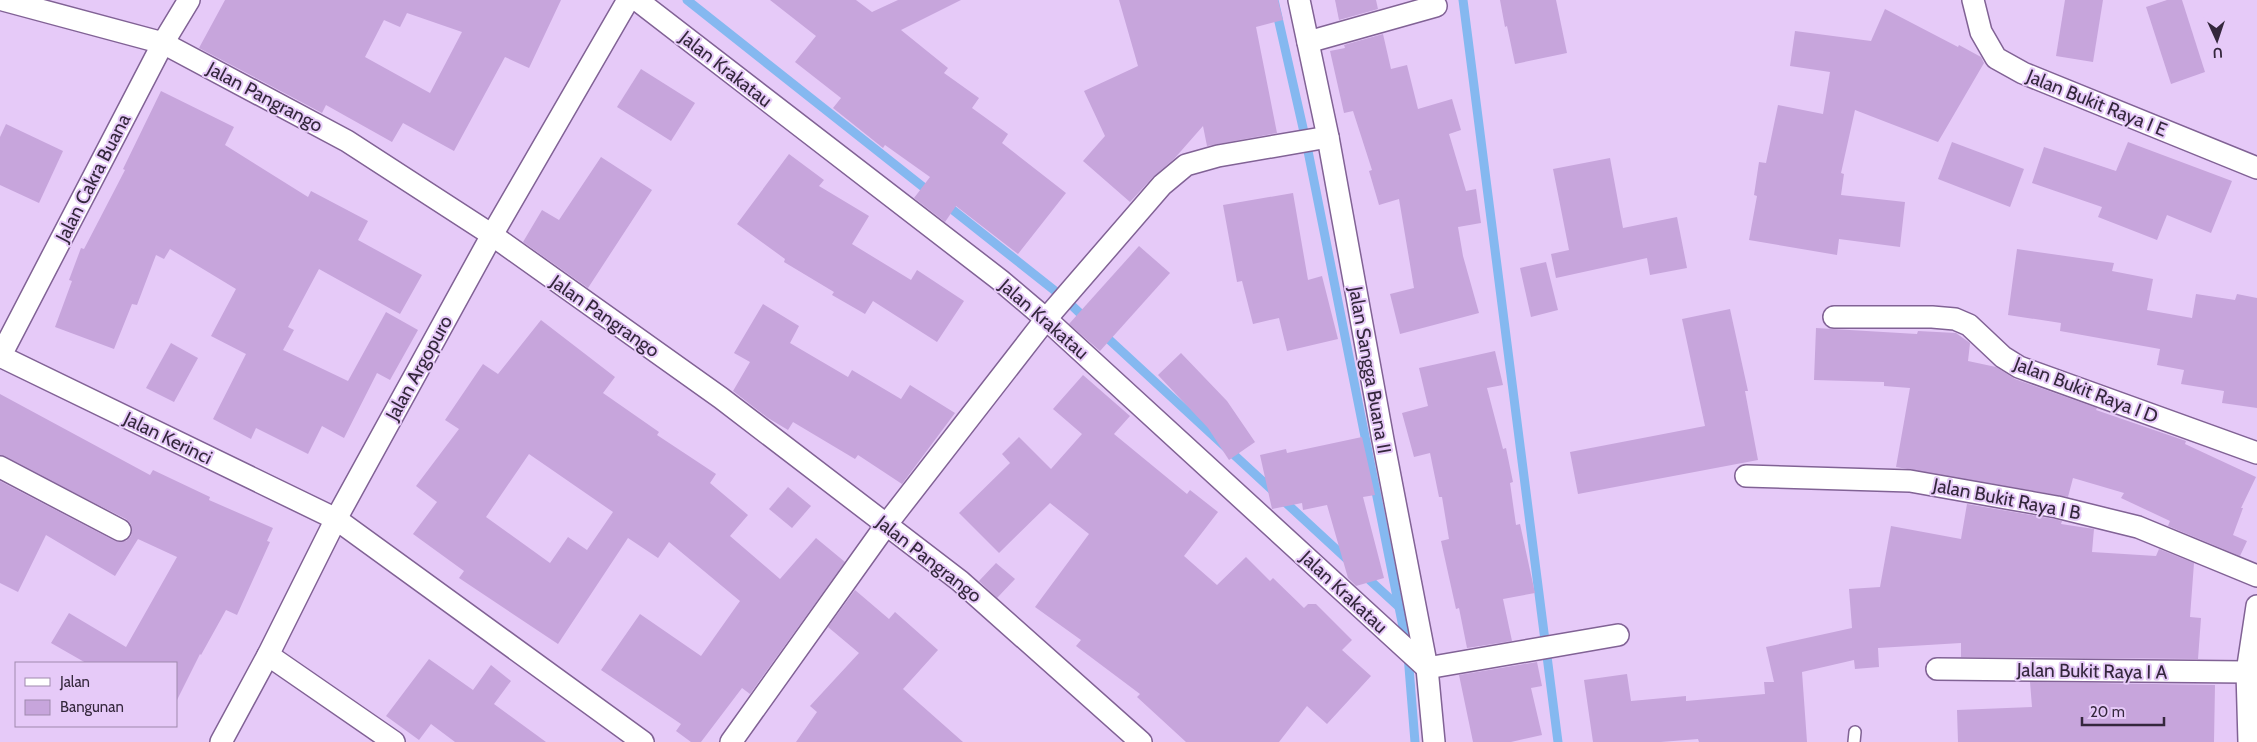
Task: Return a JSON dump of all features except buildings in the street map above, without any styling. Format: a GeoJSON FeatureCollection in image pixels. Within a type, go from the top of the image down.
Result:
{"type":"FeatureCollection","features":[{"type":"Feature","properties":{"kind":"street","name":"Jalan Pangrango"},"geometry":{"type":"LineString","coordinates":[[4,0],[163,43],[347,141],[492,236],[721,398],[960,580],[1141,742]]}},
{"type":"Feature","properties":{"kind":"street","name":"Jalan Cakra Buana"},"geometry":{"type":"LineString","coordinates":[[0,356],[163,43],[189,0]]}},
{"type":"Feature","properties":{"kind":"street","name":"Jalan Argopuro"},"geometry":{"type":"LineString","coordinates":[[220,742],[268,655],[336,519],[492,236],[628,0]]}},
{"type":"Feature","properties":{"kind":"street","name":"Jalan Krakatau"},"geometry":{"type":"LineString","coordinates":[[636,0],[1000,280],[1046,319],[1427,668]]}},
{"type":"Feature","properties":{"kind":"street","name":"Jalan Sangga Buana II"},"geometry":{"type":"LineString","coordinates":[[1299,0],[1328,137],[1427,668],[1434,742]]}},
{"type":"Feature","properties":{"kind":"street","name":"Jalan Bukit Raya I E"},"geometry":{"type":"LineString","coordinates":[[1973,0],[1981,32],[1996,58],[2023,73],[2257,168]]}},
{"type":"Feature","properties":{"kind":"street"},"geometry":{"type":"LineString","coordinates":[[1308,42],[1436,6]]}},
{"type":"Feature","properties":{"kind":"street"},"geometry":{"type":"LineString","coordinates":[[731,742],[886,525],[1046,319],[1162,185],[1186,165],[1218,156],[1328,137]]}},
{"type":"Feature","properties":{"kind":"street","name":"Jalan Bukit Raya I D"},"geometry":{"type":"LineString","coordinates":[[1834,317],[1932,317],[1954,319],[1969,325],[2003,358],[2019,367],[2257,453]]}},
{"type":"Feature","properties":{"kind":"street","name":"Jalan Kerinci"},"geometry":{"type":"LineString","coordinates":[[0,356],[336,519]]}},
{"type":"Feature","properties":{"kind":"street"},"geometry":{"type":"LineString","coordinates":[[0,467],[120,530]]}},
{"type":"Feature","properties":{"kind":"street","name":"Jalan Bukit Raya I B"},"geometry":{"type":"LineString","coordinates":[[1746,476],[1910,481],[2057,507],[2138,527],[2257,576]]}},
{"type":"Feature","properties":{"kind":"street"},"geometry":{"type":"LineString","coordinates":[[336,519],[643,742]]}},
{"type":"Feature","properties":{"kind":"street"},"geometry":{"type":"LineString","coordinates":[[2249,742],[2247,672],[2257,606]]}},
{"type":"Feature","properties":{"kind":"street"},"geometry":{"type":"LineString","coordinates":[[1427,668],[1618,634]]}},
{"type":"Feature","properties":{"kind":"street"},"geometry":{"type":"LineString","coordinates":[[268,655],[394,742]]}},
{"type":"Feature","properties":{"kind":"street","name":"Jalan Bukit Raya I A"},"geometry":{"type":"LineString","coordinates":[[1937,669],[2247,672]]}},
{"type":"Feature","properties":{"kind":"waterway"},"geometry":{"type":"LineString","coordinates":[[687,0],[932,194]]}},
{"type":"Feature","properties":{"kind":"waterway"},"geometry":{"type":"LineString","coordinates":[[1274,0],[1306,141],[1406,642]]}},
{"type":"Feature","properties":{"kind":"waterway"},"geometry":{"type":"LineString","coordinates":[[1463,0],[1558,742]]}},
{"type":"Feature","properties":{"kind":"waterway"},"geometry":{"type":"LineString","coordinates":[[944,203],[1064,298],[1087,320]]}},
{"type":"Feature","properties":{"kind":"waterway"},"geometry":{"type":"LineString","coordinates":[[1102,333],[1350,562]]}},
{"type":"Feature","properties":{"kind":"waterway"},"geometry":{"type":"LineString","coordinates":[[1363,574],[1399,607]]}},
{"type":"Feature","properties":{"kind":"waterway"},"geometry":{"type":"LineString","coordinates":[[1408,655],[1415,742]]}}]}
